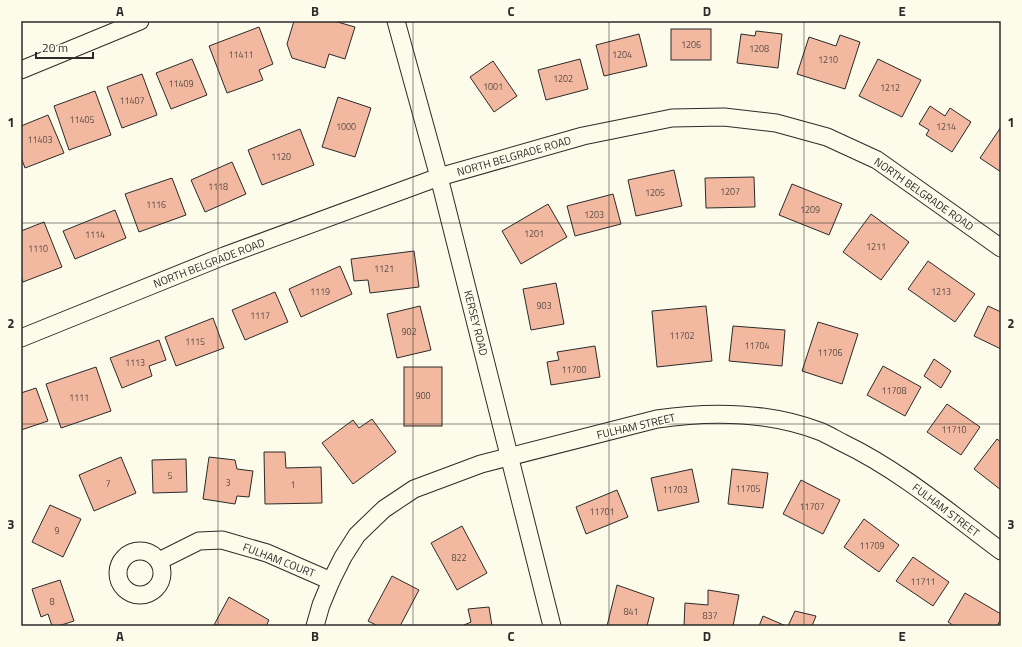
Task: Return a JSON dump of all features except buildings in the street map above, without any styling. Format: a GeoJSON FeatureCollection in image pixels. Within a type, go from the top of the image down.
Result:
{"type":"FeatureCollection","features":[{"type":"Feature","properties":{"kind":"street"},"geometry":{"type":"LineString","coordinates":[[21,70],[140,21]]}},
{"type":"Feature","properties":{"kind":"street","name":"KERSEY ROAD"},"geometry":{"type":"LineString","coordinates":[[396,21],[439,177],[552,626]]}},
{"type":"Feature","properties":{"kind":"street","name":"NORTH BELGRADE ROAD"},"geometry":{"type":"LineString","coordinates":[[21,338],[224,256],[439,177],[583,136],[672,118],[724,117],[776,123],[827,137],[877,160],[1001,248]]}},
{"type":"Feature","properties":{"kind":"street","name":"FULHAM STREET"},"geometry":{"type":"LineString","coordinates":[[315,626],[321,605],[331,581],[343,557],[357,535],[384,510],[414,489],[481,464],[657,419],[686,414],[750,416],[786,422],[819,431],[861,452],[899,476],[1001,551]]}},
{"type":"Feature","properties":{"kind":"street","name":"FULHAM COURT"},"geometry":{"type":"LineString","coordinates":[[159,561],[199,541],[222,540],[267,553],[331,581]]}}]}
